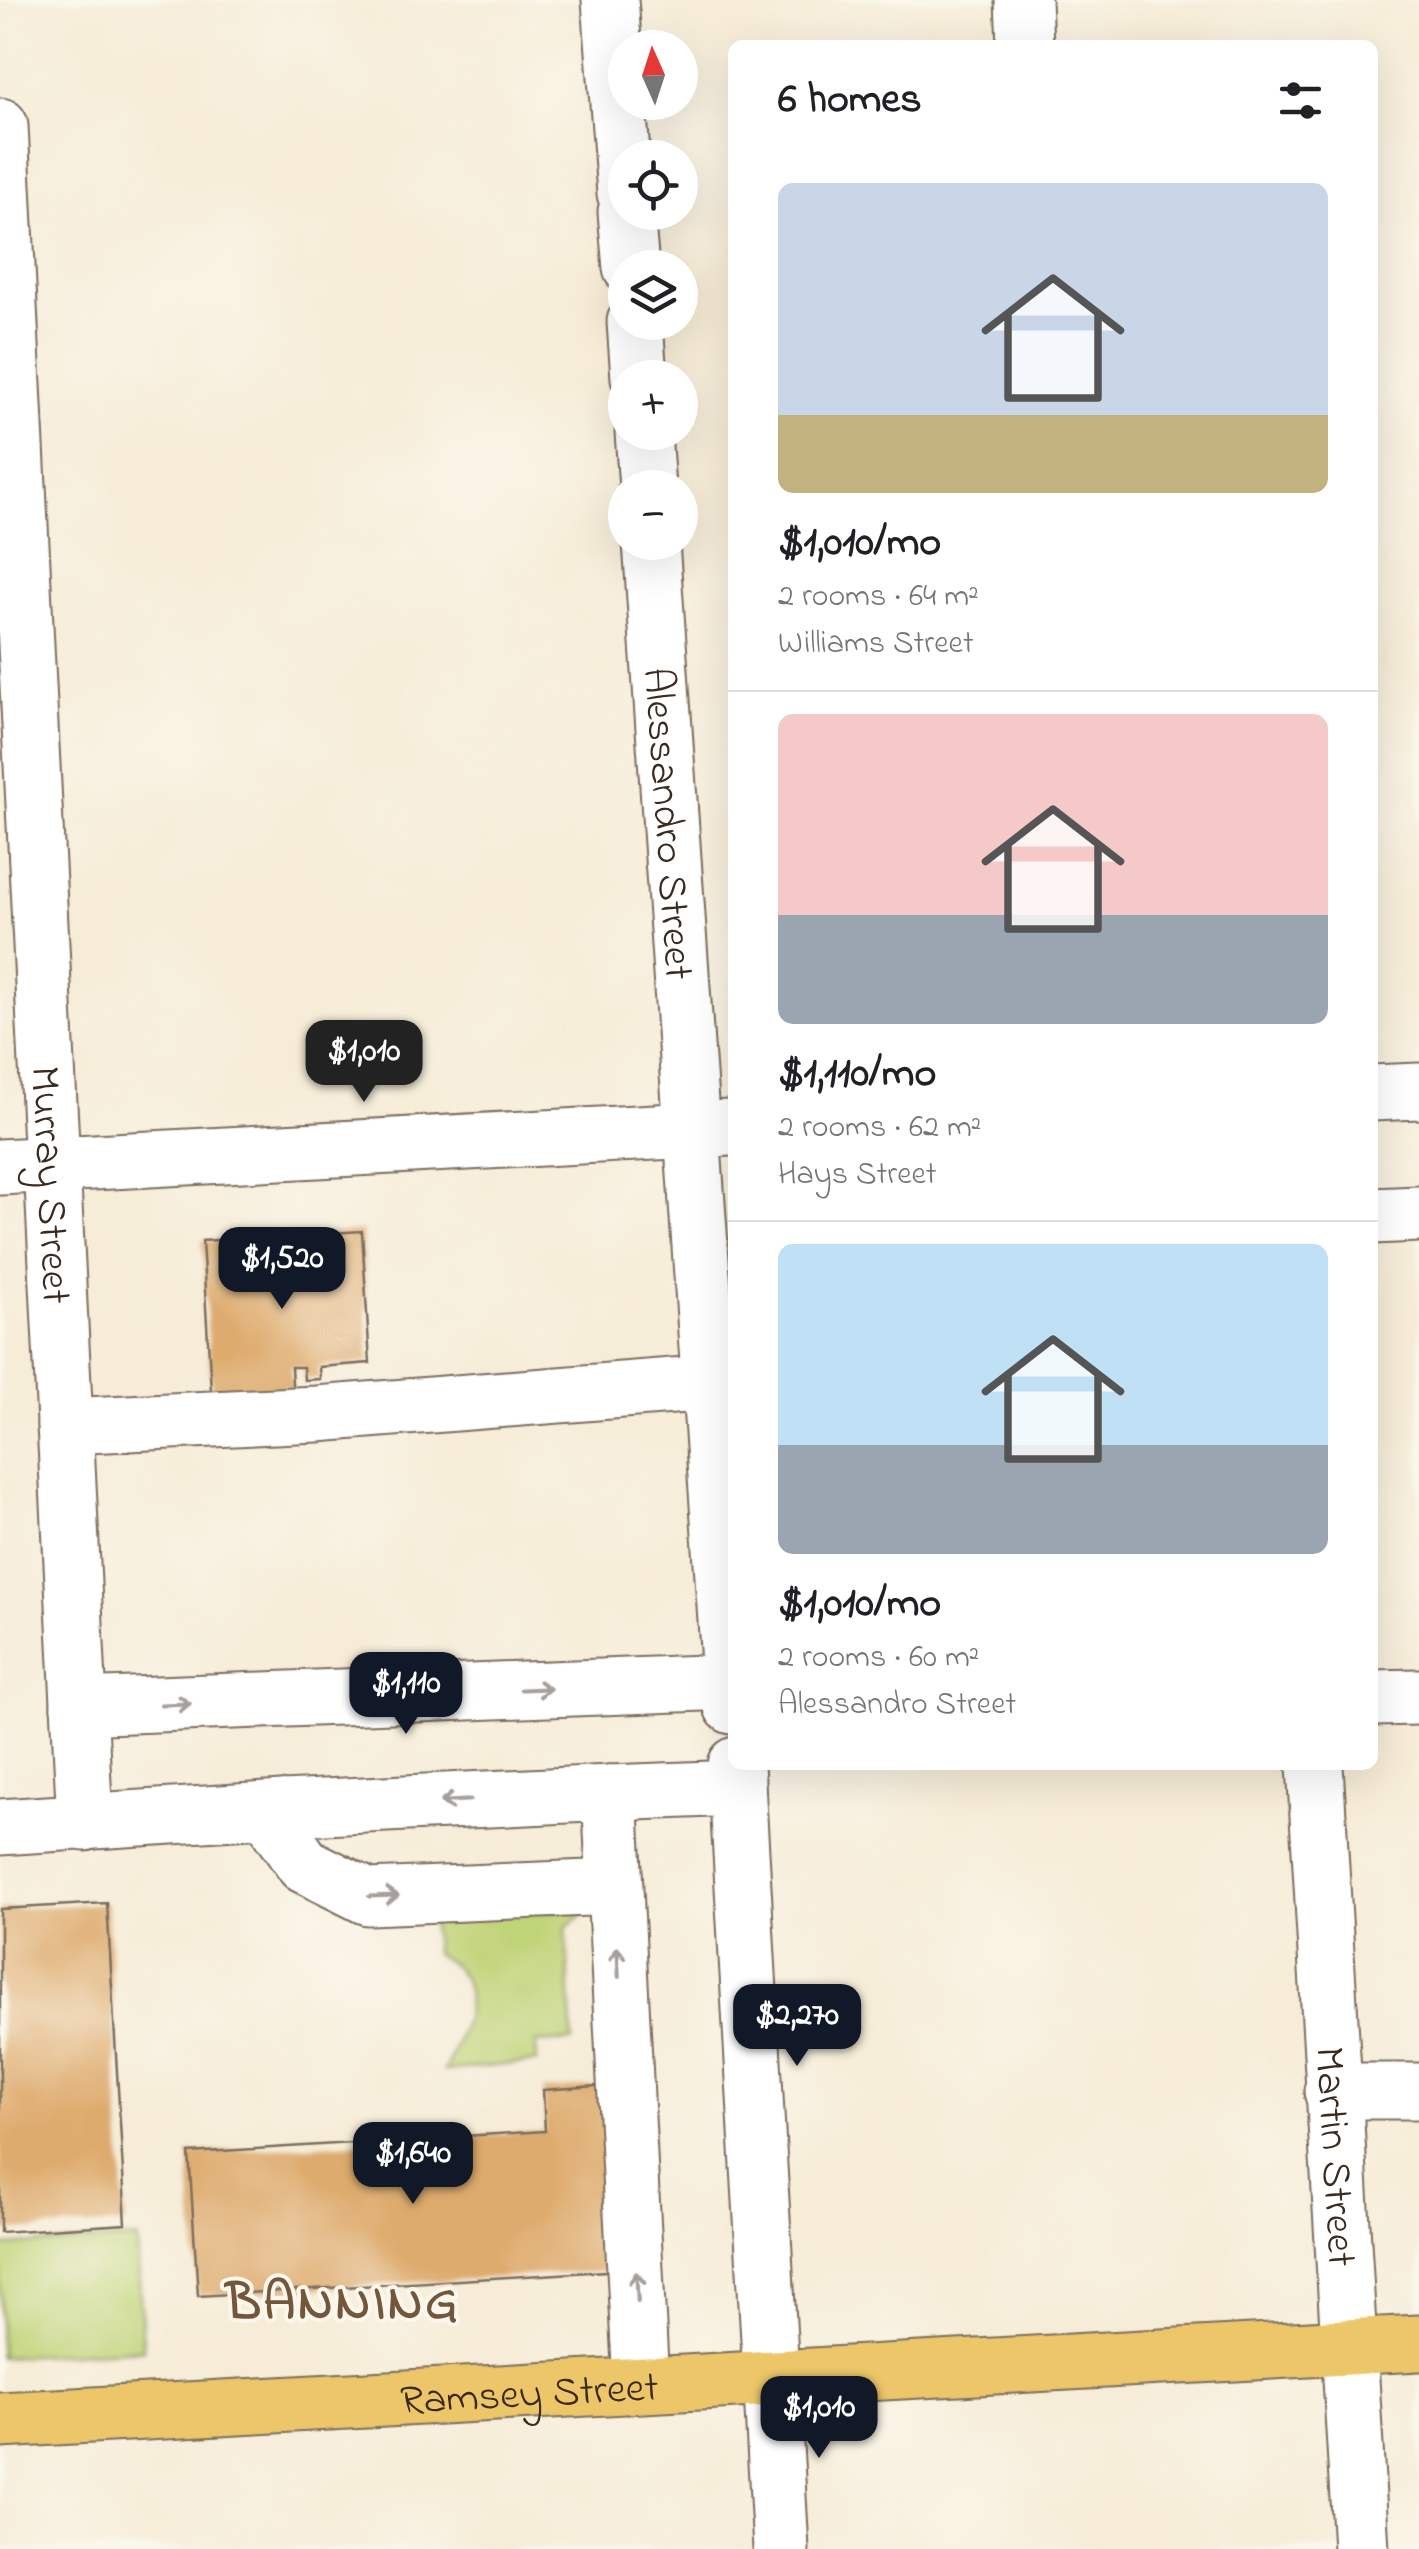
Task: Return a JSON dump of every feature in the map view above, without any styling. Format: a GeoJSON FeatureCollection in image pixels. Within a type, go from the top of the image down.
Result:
{"type":"FeatureCollection","features":[{"type":"Feature","properties":{"kind":"main road","name":"Ramsey Street"},"geometry":{"type":"LineString","coordinates":[[0,2420],[1419,2343]]}},
{"type":"Feature","properties":{"kind":"street"},"geometry":{"type":"LineString","coordinates":[[610,0],[621,140]]}},
{"type":"Feature","properties":{"kind":"street"},"geometry":{"type":"LineString","coordinates":[[1023,0],[1026,40]]}},
{"type":"Feature","properties":{"kind":"street","name":"Murray Street"},"geometry":{"type":"LineString","coordinates":[[0,126],[26,1165],[65,1426],[85,1822]]}},
{"type":"Feature","properties":{"kind":"street","name":"Alessandro Street"},"geometry":{"type":"LineString","coordinates":[[654,560],[714,1129],[712,1382],[728,1645]]}},
{"type":"Feature","properties":{"kind":"street"},"geometry":{"type":"LineString","coordinates":[[1378,1093],[1419,1091]]}},
{"type":"Feature","properties":{"kind":"street"},"geometry":{"type":"LineString","coordinates":[[26,1165],[714,1129]]}},
{"type":"Feature","properties":{"kind":"street"},"geometry":{"type":"LineString","coordinates":[[1378,1216],[1419,1214]]}},
{"type":"Feature","properties":{"kind":"street"},"geometry":{"type":"LineString","coordinates":[[65,1426],[317,1414],[712,1382]]}},
{"type":"Feature","properties":{"kind":"street"},"geometry":{"type":"LineString","coordinates":[[79,1708],[728,1694]]}},
{"type":"Feature","properties":{"kind":"street"},"geometry":{"type":"LineString","coordinates":[[1378,1698],[1419,1697]]}},
{"type":"Feature","properties":{"kind":"street","name":"Martin Street"},"geometry":{"type":"LineString","coordinates":[[1315,1770],[1361,2549]]}},
{"type":"Feature","properties":{"kind":"street"},"geometry":{"type":"LineString","coordinates":[[0,1827],[610,1793],[737,1776],[781,2549]]}},
{"type":"Feature","properties":{"kind":"street"},"geometry":{"type":"LineString","coordinates":[[610,1793],[641,2384]]}},
{"type":"Feature","properties":{"kind":"street"},"geometry":{"type":"LineString","coordinates":[[283,1809],[280,1831],[304,1865],[368,1897],[614,1886]]}},
{"type":"Feature","properties":{"kind":"street"},"geometry":{"type":"LineString","coordinates":[[1332,2090],[1419,2091]]}},
{"type":"Feature","properties":{"kind":"green space"},"geometry":{"type":"Polygon","coordinates":[[[588,1910],[566,1928],[573,2041],[536,2043],[537,2062],[444,2071],[464,2022],[468,1995],[459,1972],[434,1952],[431,1912],[588,1910]]]}},
{"type":"Feature","properties":{"kind":"green space"},"geometry":{"type":"Polygon","coordinates":[[[137,2239],[143,2349],[0,2357],[0,2246],[137,2239]]]}},
{"type":"Feature","properties":{"kind":"building"},"geometry":{"type":"Polygon","coordinates":[[[362,1231],[370,1363],[319,1367],[320,1379],[304,1380],[303,1367],[291,1367],[293,1402],[212,1407],[202,1241],[362,1231]]]}},
{"type":"Feature","properties":{"kind":"building"},"geometry":{"type":"Polygon","coordinates":[[[107,1903],[126,2224],[0,2232],[0,1909],[107,1903]]]}},
{"type":"Feature","properties":{"kind":"building"},"geometry":{"type":"Polygon","coordinates":[[[610,2085],[622,2270],[198,2296],[189,2153],[545,2131],[543,2090],[610,2085]]]}},
{"type":"Feature","properties":{"kind":"district","name":"BANNING"},"geometry":{"type":"Point","coordinates":[343,2300]}}]}
